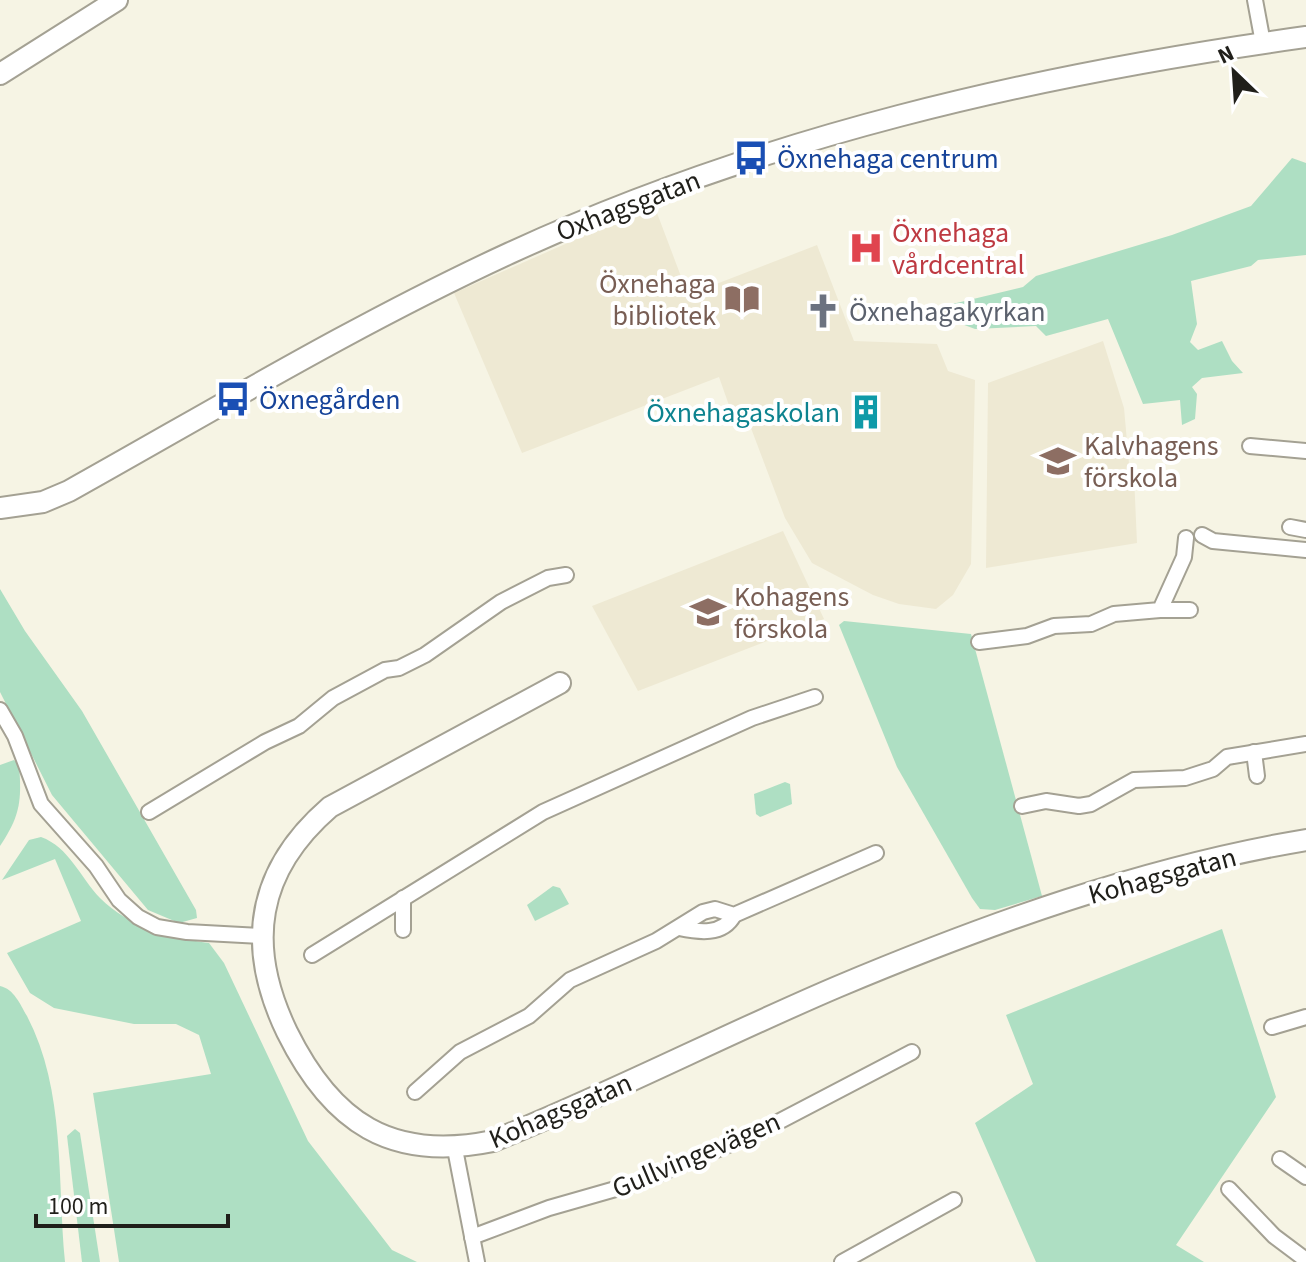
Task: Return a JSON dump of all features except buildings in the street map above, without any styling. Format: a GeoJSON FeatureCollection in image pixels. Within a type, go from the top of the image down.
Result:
{"type":"FeatureCollection","features":[{"type":"Feature","properties":{"kind":"street"},"geometry":{"type":"LineString","coordinates":[[0,74],[117,0]]}},
{"type":"Feature","properties":{"kind":"street"},"geometry":{"type":"LineString","coordinates":[[1255,0],[1263,43]]}},
{"type":"Feature","properties":{"kind":"street","name":"Oxhagsgatan"},"geometry":{"type":"LineString","coordinates":[[0,508],[43,502],[69,491],[340,339],[460,277],[560,232],[686,182],[812,139],[948,101],[1137,63],[1306,37]]}},
{"type":"Feature","properties":{"kind":"street"},"geometry":{"type":"LineString","coordinates":[[1250,446],[1306,451]]}},
{"type":"Feature","properties":{"kind":"street"},"geometry":{"type":"LineString","coordinates":[[1290,527],[1306,530]]}},
{"type":"Feature","properties":{"kind":"street"},"geometry":{"type":"LineString","coordinates":[[1202,535],[1213,541],[1306,550]]}},
{"type":"Feature","properties":{"kind":"street"},"geometry":{"type":"LineString","coordinates":[[1160,610],[1184,557],[1186,538]]}},
{"type":"Feature","properties":{"kind":"street"},"geometry":{"type":"LineString","coordinates":[[149,812],[299,726],[333,698],[385,670],[399,668],[425,655],[501,602],[548,578],[566,575]]}},
{"type":"Feature","properties":{"kind":"street"},"geometry":{"type":"LineString","coordinates":[[979,642],[1027,636],[1054,626],[1091,624],[1114,614],[1190,610]]}},
{"type":"Feature","properties":{"kind":"street","name":"Kohagsgatan"},"geometry":{"type":"LineString","coordinates":[[560,683],[330,807],[303,831],[286,854],[272,882],[261,936],[269,989],[299,1056],[319,1089],[365,1127],[402,1142],[455,1149],[493,1141],[549,1119],[838,987],[1042,909],[1191,865],[1306,840]]}},
{"type":"Feature","properties":{"kind":"street"},"geometry":{"type":"LineString","coordinates":[[312,955],[543,812],[752,718],[815,697]]}},
{"type":"Feature","properties":{"kind":"street"},"geometry":{"type":"LineString","coordinates":[[0,710],[15,736],[41,804],[96,866],[119,900],[138,917],[157,927],[187,932],[261,936]]}},
{"type":"Feature","properties":{"kind":"street"},"geometry":{"type":"LineString","coordinates":[[1022,806],[1046,801],[1079,806],[1091,804],[1134,780],[1185,778],[1213,769],[1227,757],[1306,744]]}},
{"type":"Feature","properties":{"kind":"street"},"geometry":{"type":"LineString","coordinates":[[1254,752],[1257,776]]}},
{"type":"Feature","properties":{"kind":"street"},"geometry":{"type":"LineString","coordinates":[[415,1092],[460,1052],[529,1016],[561,986],[679,928],[703,912],[715,909],[734,915],[876,853]]}},
{"type":"Feature","properties":{"kind":"street"},"geometry":{"type":"LineString","coordinates":[[403,898],[403,930]]}},
{"type":"Feature","properties":{"kind":"street"},"geometry":{"type":"LineString","coordinates":[[1272,1027],[1306,1017]]}},
{"type":"Feature","properties":{"kind":"street","name":"Gullvingevägen"},"geometry":{"type":"LineString","coordinates":[[472,1237],[549,1208],[640,1182],[746,1138],[912,1052]]}},
{"type":"Feature","properties":{"kind":"street"},"geometry":{"type":"LineString","coordinates":[[455,1149],[477,1262]]}},
{"type":"Feature","properties":{"kind":"street"},"geometry":{"type":"LineString","coordinates":[[1280,1159],[1306,1177]]}},
{"type":"Feature","properties":{"kind":"street"},"geometry":{"type":"LineString","coordinates":[[1229,1189],[1274,1236],[1306,1260]]}},
{"type":"Feature","properties":{"kind":"street"},"geometry":{"type":"LineString","coordinates":[[842,1262],[954,1200]]}},
{"type":"Feature","properties":{"kind":"shaded area"},"geometry":{"type":"Polygon","coordinates":[[[654,205],[688,295],[817,245],[854,341],[937,344],[948,371],[975,380],[971,564],[953,595],[936,609],[899,604],[873,595],[812,563],[785,518],[743,407],[731,411],[719,377],[522,453],[454,293],[654,205]]]}},
{"type":"Feature","properties":{"kind":"shaded area","name":"Kalvhagens förskola"},"geometry":{"type":"Polygon","coordinates":[[[1103,341],[1124,408],[1130,475],[1134,476],[1137,543],[986,568],[988,383],[1103,341]]]}},
{"type":"Feature","properties":{"kind":"shaded area","name":"Kohagens förskola"},"geometry":{"type":"Polygon","coordinates":[[[783,531],[824,619],[638,691],[592,606],[783,531]]]}},
{"type":"Feature","properties":{"kind":"green space"},"geometry":{"type":"Polygon","coordinates":[[[1292,158],[1306,163],[1306,255],[1258,260],[1251,266],[1191,281],[1197,324],[1190,342],[1198,350],[1222,341],[1232,361],[1243,373],[1202,378],[1192,387],[1197,394],[1195,419],[1182,425],[1180,400],[1143,404],[1108,319],[1046,336],[1036,326],[975,329],[951,320],[948,305],[1023,287],[1036,276],[1172,235],[1251,206],[1292,158]]]}},
{"type":"Feature","properties":{"kind":"green space"},"geometry":{"type":"Polygon","coordinates":[[[0,589],[25,631],[82,711],[196,910],[197,918],[179,923],[148,910],[52,795],[0,692],[0,589]]]}},
{"type":"Feature","properties":{"kind":"green space"},"geometry":{"type":"Polygon","coordinates":[[[844,621],[971,634],[1042,896],[995,910],[980,909],[972,898],[897,767],[839,625],[844,621]]]}},
{"type":"Feature","properties":{"kind":"green space"},"geometry":{"type":"Polygon","coordinates":[[[14,760],[19,765],[18,808],[0,846],[0,765],[14,760]]]}},
{"type":"Feature","properties":{"kind":"green space"},"geometry":{"type":"Polygon","coordinates":[[[785,782],[790,784],[792,804],[760,817],[756,814],[754,794],[785,782]]]}},
{"type":"Feature","properties":{"kind":"green space"},"geometry":{"type":"Polygon","coordinates":[[[41,837],[59,848],[100,898],[124,917],[151,930],[209,943],[224,963],[308,1141],[392,1250],[417,1262],[119,1262],[93,1093],[211,1074],[199,1035],[176,1024],[134,1024],[54,1008],[30,993],[7,953],[81,921],[55,859],[2,880],[29,840],[41,837]]]}},
{"type":"Feature","properties":{"kind":"green space"},"geometry":{"type":"Polygon","coordinates":[[[553,886],[560,888],[569,904],[535,921],[527,905],[553,886]]]}},
{"type":"Feature","properties":{"kind":"green space"},"geometry":{"type":"Polygon","coordinates":[[[1222,929],[1276,1097],[1176,1245],[1204,1262],[1036,1262],[975,1123],[1033,1084],[1006,1015],[1222,929]]]}},
{"type":"Feature","properties":{"kind":"green space"},"geometry":{"type":"Polygon","coordinates":[[[0,986],[13,994],[27,1016],[40,1045],[48,1075],[58,1136],[65,1262],[0,1262],[0,986]]]}},
{"type":"Feature","properties":{"kind":"green space"},"geometry":{"type":"Polygon","coordinates":[[[75,1129],[80,1133],[100,1262],[82,1262],[67,1136],[75,1129]]]}},
{"type":"Feature","properties":{"kind":"place","name":"Öxnehaga centrum"},"geometry":{"type":"Point","coordinates":[751,158]}},
{"type":"Feature","properties":{"kind":"place","name":"Öxnehaga vårdcentral"},"geometry":{"type":"Point","coordinates":[866,248]}},
{"type":"Feature","properties":{"kind":"place","name":"Öxnehaga bibliotek"},"geometry":{"type":"Point","coordinates":[742,299]}},
{"type":"Feature","properties":{"kind":"place","name":"Öxnehagakyrkan"},"geometry":{"type":"Point","coordinates":[823,311]}},
{"type":"Feature","properties":{"kind":"place","name":"Öxnegården"},"geometry":{"type":"Point","coordinates":[233,399]}},
{"type":"Feature","properties":{"kind":"place","name":"Öxnehagaskolan"},"geometry":{"type":"Point","coordinates":[866,412]}},
{"type":"Feature","properties":{"kind":"place","name":"Kalvhagens förskola"},"geometry":{"type":"Point","coordinates":[1058,461]}},
{"type":"Feature","properties":{"kind":"place","name":"Kohagens förskola"},"geometry":{"type":"Point","coordinates":[708,612]}}]}
